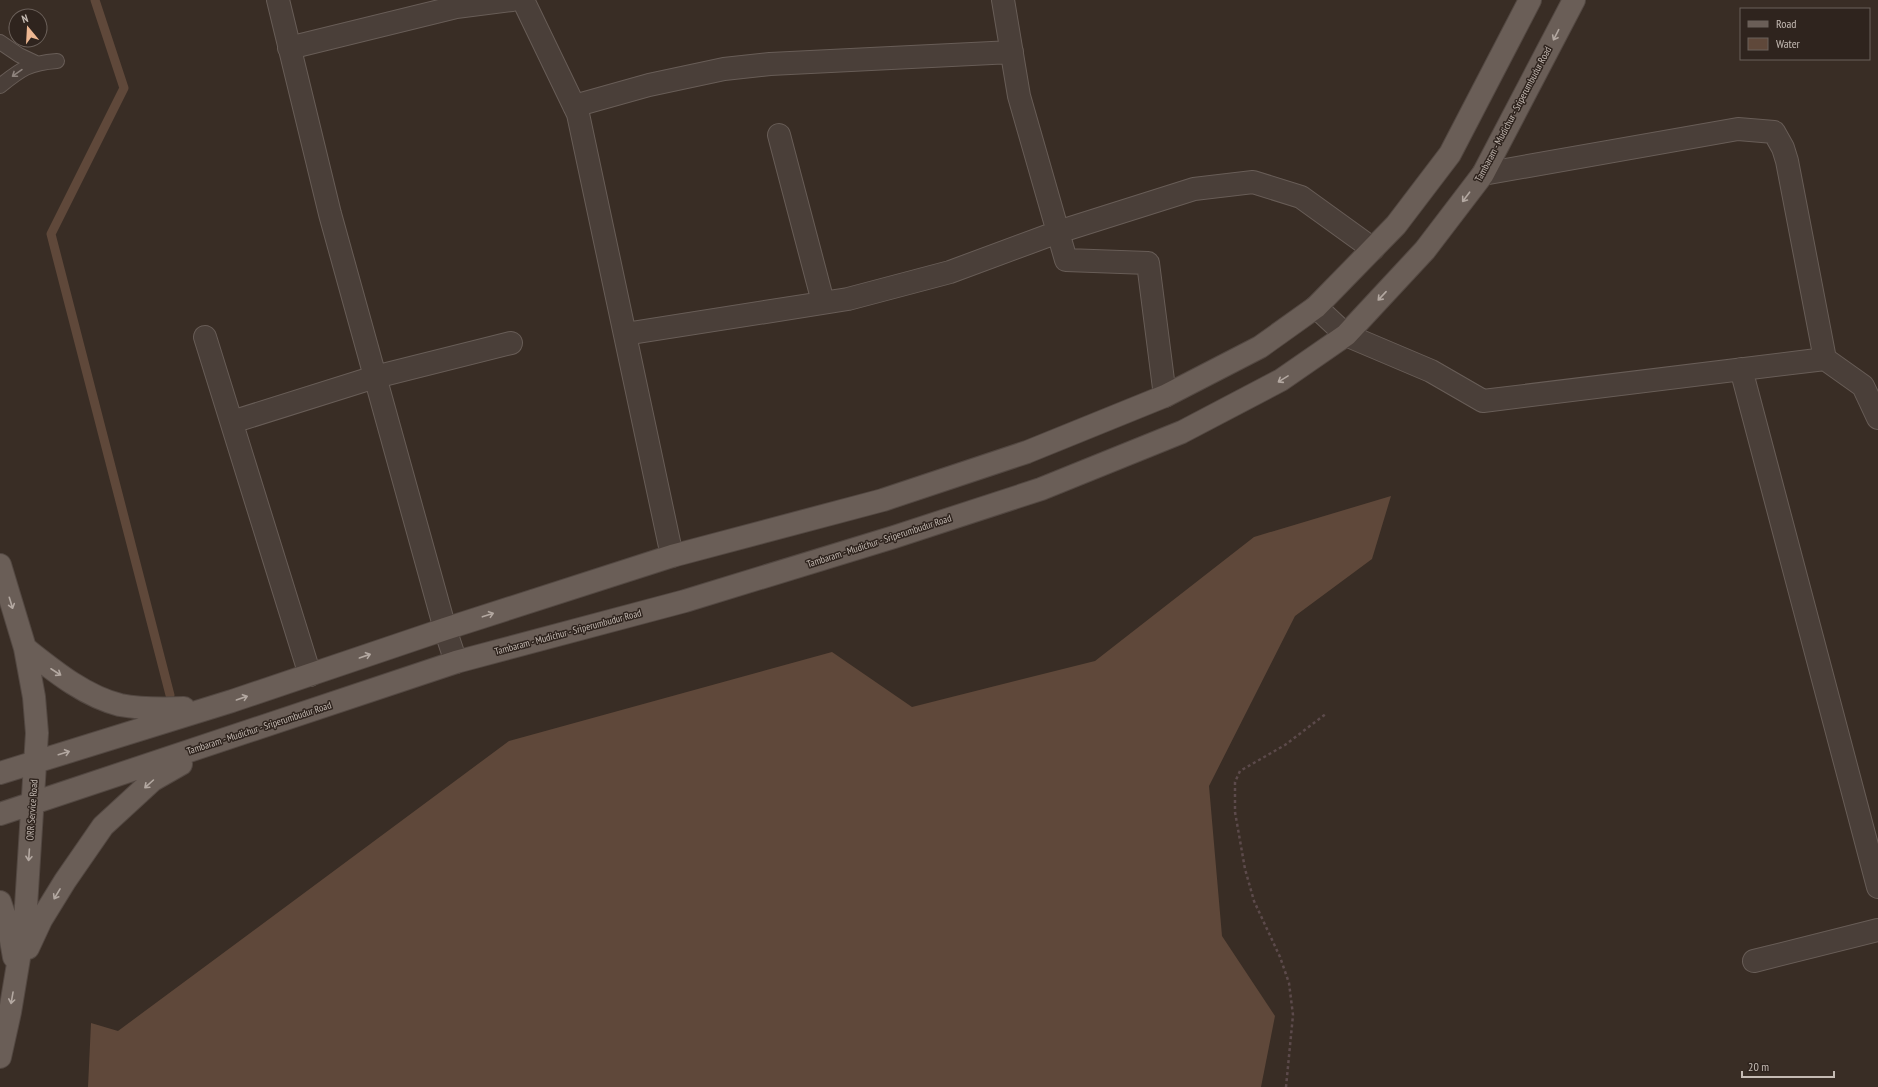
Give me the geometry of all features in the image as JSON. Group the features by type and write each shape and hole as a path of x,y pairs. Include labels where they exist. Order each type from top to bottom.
{"main road":[{"path":"0,773 211,707 445,629 672,556 883,500 1027,452 1165,396 1260,347 1316,308 1396,225 1450,154 1530,0"},
{"name":"Tambaram - Mudichur - Sriperumbudur Road","path":"0,814 456,662 693,599 894,537 1041,489 1182,432 1281,380 1346,335 1425,250 1483,174 1574,0"},
{"name":"ORR Service Road","path":"0,565 25,648 34,697 36,733 25,922 17,973 0,1057"},
{"path":"25,648 51,669 86,691 119,704 156,709 211,707"},
{"path":"17,973 41,920 103,826 153,780 218,742"},
{"path":"0,902 9,929 17,973"}],"street":[{"path":"278,0 330,214 445,629 456,662"},
{"path":"289,48 455,4 512,0"},
{"path":"523,0 578,114 672,556"},
{"path":"1003,0 1020,96 1066,260 1148,263 1165,396"},
{"path":"574,106 649,85 724,70 770,64 1012,52"},
{"path":"1483,174 1738,129 1774,132 1783,148 1787,161 1825,359"},
{"path":"779,135 823,302"},
{"path":"625,334 848,299 950,272 1058,232 1194,189 1253,182 1301,197 1373,249"},
{"path":"1316,308 1346,335 1431,371 1483,401 1825,359 1863,386 1878,418"},
{"path":"205,337 310,674"},
{"path":"232,422 375,377 511,343"},
{"path":"1741,369 1878,887"},
{"path":"1754,961 1878,930"}],"lane":[{"path":"0,42 19,55 36,63"},
{"path":"0,86 21,70 36,63 57,61"}],"path":[{"path":"1286,1087 1293,1015 1289,983 1280,957 1254,901 1245,869 1235,812 1235,782 1240,771 1285,745 1327,714"}],"water":[{"path":"1391,496 1372,559 1295,616 1209,786 1222,936 1275,1016 1261,1087 88,1087 91,1023 118,1031 509,741 832,652 912,707 1095,661 1254,537"}],"waterway":[{"path":"95,0 124,88 51,234 170,695"}]}
